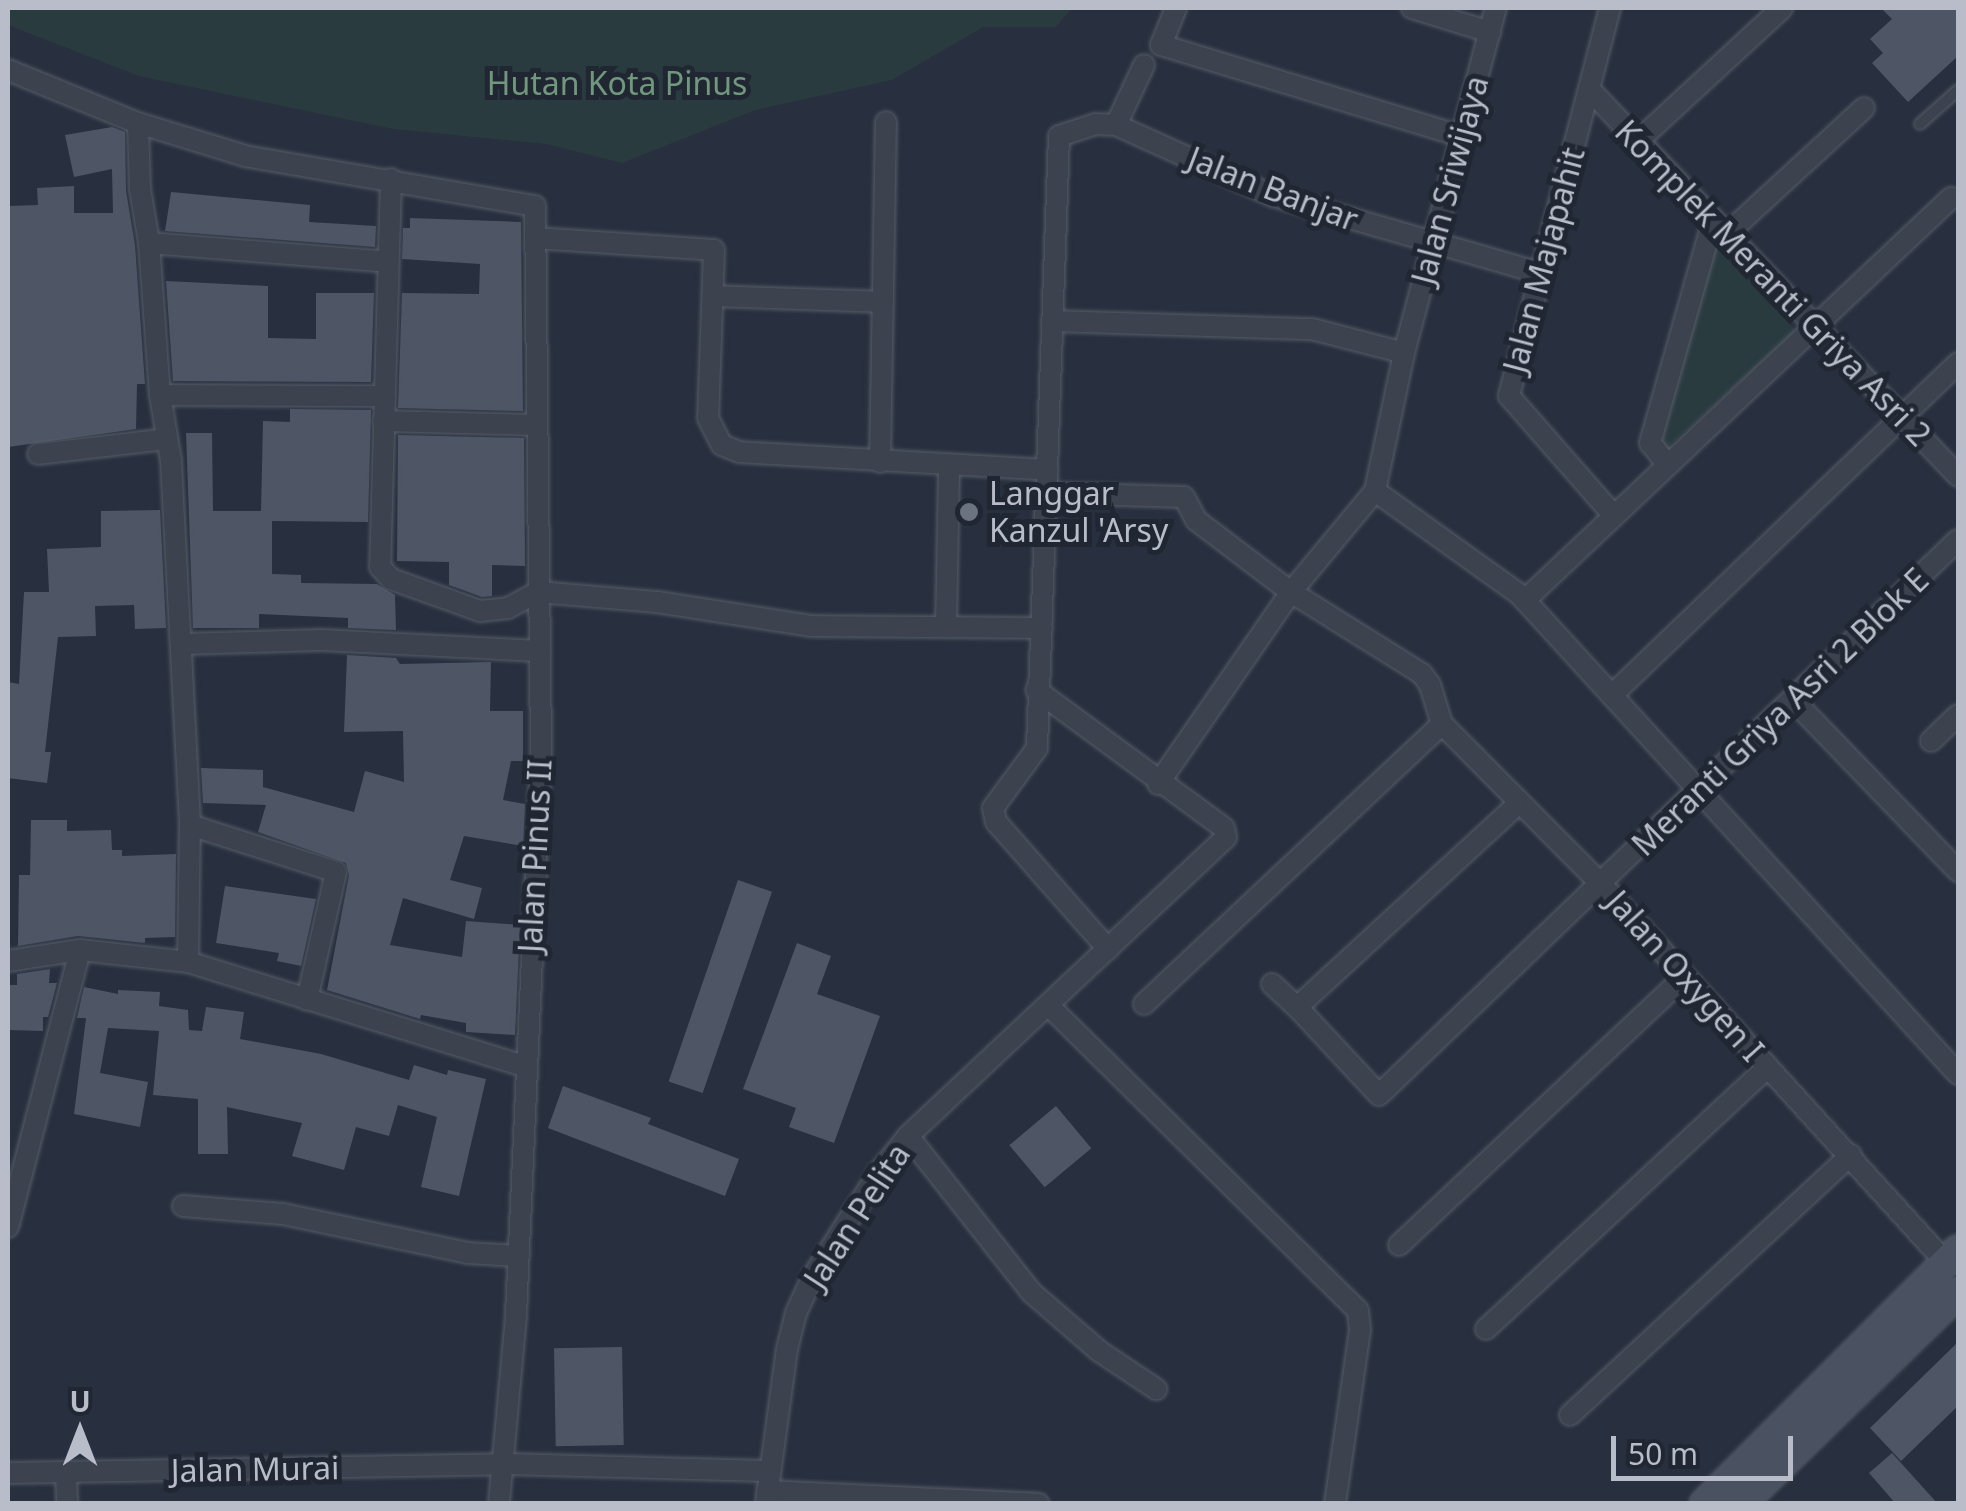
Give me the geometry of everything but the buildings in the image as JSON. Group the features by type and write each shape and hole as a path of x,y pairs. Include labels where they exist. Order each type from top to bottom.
{"main road":[{"path":"1705,1504 1954,1263"},
{"path":"1740,1504 1958,1292"}],"street":[{"path":"1176,8 1161,45 1462,136"},
{"path":"1412,8 1490,32"},
{"name":"Jalan Sriwijaya","path":"1404,352 1496,8"},
{"name":"Jalan Majapahit","path":"1610,8 1509,396 1614,516"},
{"path":"1638,141 1782,8"},
{"path":"1108,950 996,822 993,808 1037,748 1036,690 1048,493 1059,136 1095,124 1116,125 1144,66"},
{"path":"8,70 138,123 245,156 390,178 382,573 480,611 508,608 538,592 657,602 812,626 1042,628"},
{"name":"Komplek Meranti Griya Asri 2","path":"1588,90 1958,476"},
{"path":"1668,465 1651,441 1720,227 1864,108"},
{"path":"880,462 886,122"},
{"path":"138,123 140,189 149,243 182,644 190,824 188,962"},
{"name":"Jalan Banjar","path":"1116,125 1273,196 1540,273"},
{"name":"Jalan Pinus II","path":"390,178 535,207 540,756 517,1256 499,1504"},
{"path":"1524,600 1951,198"},
{"path":"535,238 714,250 708,418 722,446 738,452 1047,470"},
{"path":"149,243 388,262"},
{"path":"714,296 883,302"},
{"path":"1036,690 1158,784 1292,592 1374,491 1404,352 1312,330 1052,320"},
{"path":"1612,695 1958,362"},
{"path":"160,395 384,396"},
{"path":"383,421 537,425"},
{"path":"38,454 167,439"},
{"path":"946,627 949,465"},
{"path":"1374,491 1524,600 1958,1074"},
{"path":"1048,493 1184,497 1196,520 1292,592"},
{"name":"Meranti Griya Asri 2 Blok E","path":"1297,1007 1382,1094 1958,540"},
{"name":"Jalan Oxygen I","path":"1292,592 1422,674 1430,685 1442,724 1602,884 1683,978 1954,1263"},
{"path":"182,644 322,640 539,652"},
{"path":"1793,700 1958,870"},
{"path":"1931,740 1958,715"},
{"path":"1144,1004 1442,724"},
{"name":"Jalan Pelita","path":"767,1488 796,1313 813,1276 880,1171 908,1136 1226,837 1224,828 1158,784"},
{"path":"1272,984 1297,1007 1518,804"},
{"path":"190,824 336,872 307,1000"},
{"path":"8,961 80,950 188,962 524,1066"},
{"path":"8,1227 80,950"},
{"path":"1400,1245 1683,978"},
{"path":"1049,1006 1358,1311 1360,1330 1335,1504"},
{"path":"1486,1329 1768,1068"},
{"path":"908,1136 1031,1292 1099,1351 1156,1389"},
{"path":"1570,1415 1850,1154"},
{"path":"183,1206 283,1214 468,1253 517,1256"},
{"name":"Jalan Murai","path":"8,1473 502,1464 767,1488 1040,1504"},
{"path":"66,1472 67,1504"}],"lane":[{"path":"1920,124 1958,90"}],"green space":[{"name":"Hutan Kota Pinus","path":"8,8 1072,8 1056,27 983,27 892,80 755,110 622,163 546,144 393,129 139,76 8,25"},
{"path":"1716,244 1796,331 1659,455 1662,440"}],"place":[{"name":"Langgar Kanzul 'Arsy","path":"969,512"}]}
